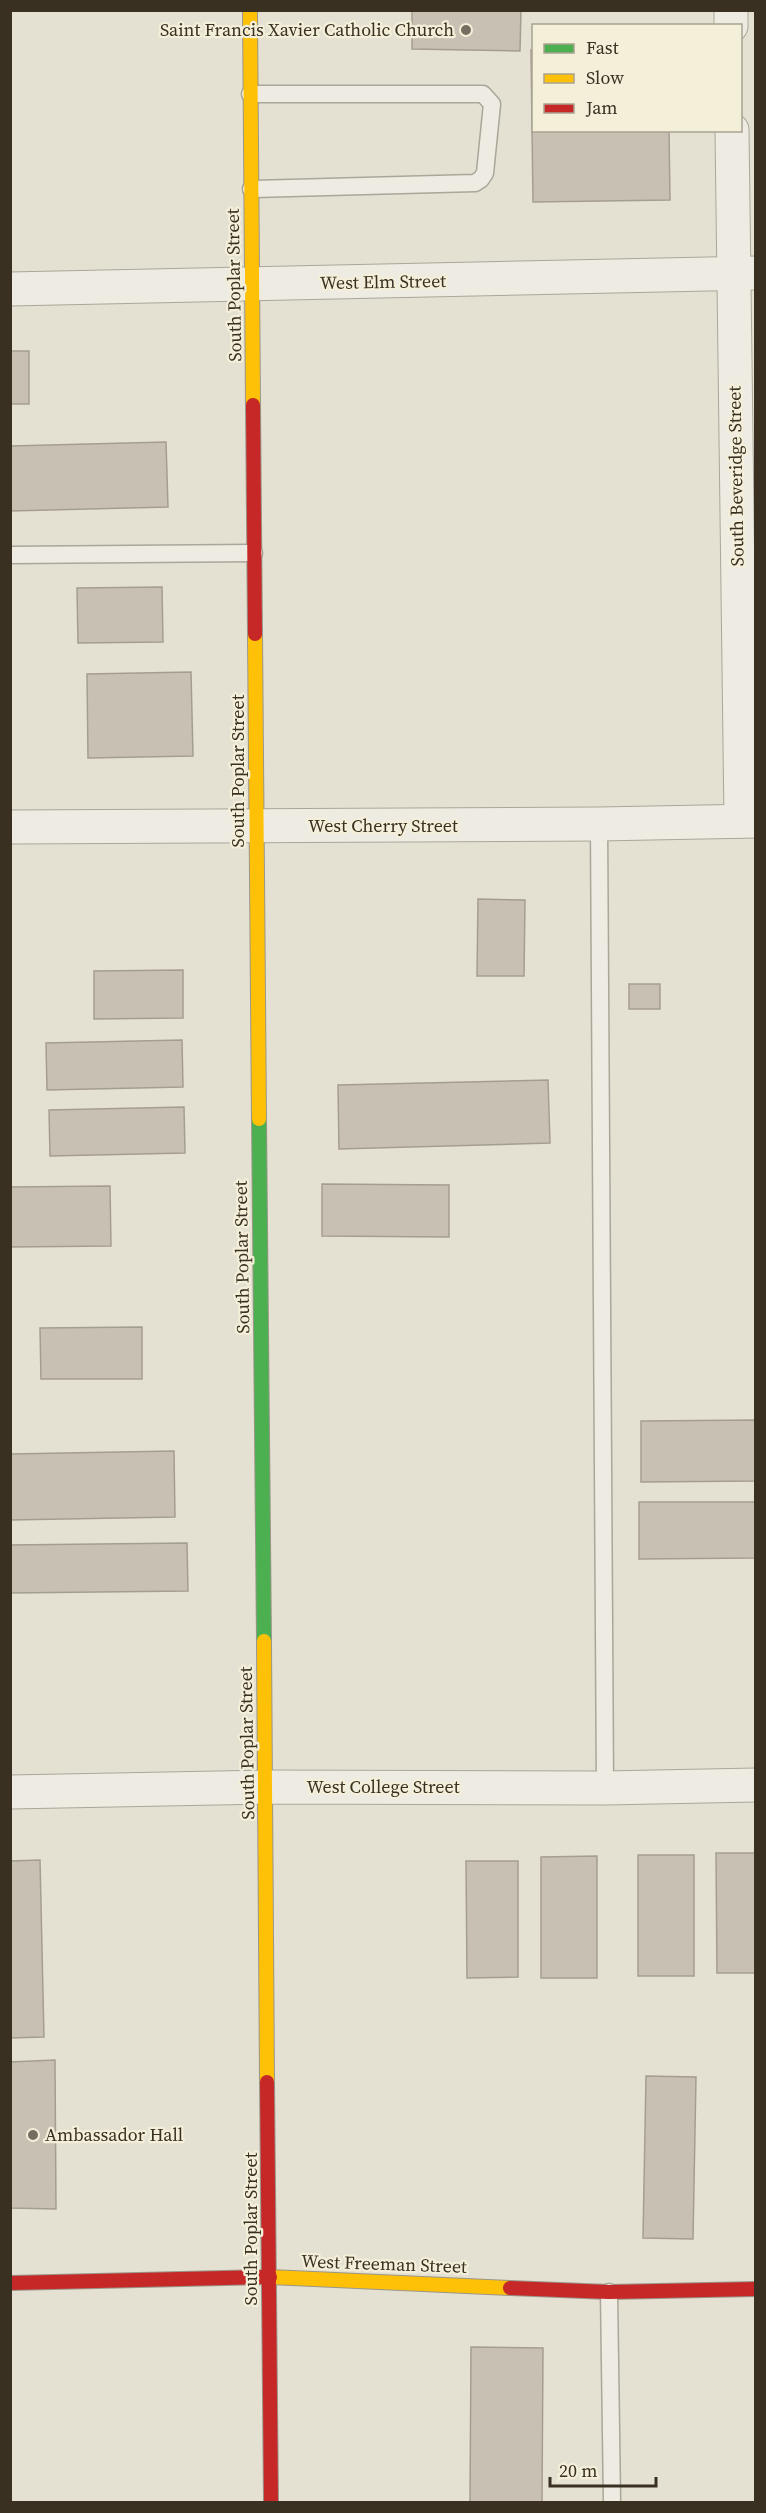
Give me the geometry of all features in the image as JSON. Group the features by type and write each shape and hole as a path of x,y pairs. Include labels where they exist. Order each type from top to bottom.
{"street":[{"name":"South Poplar Street","path":"250,10 271,2502"},
{"name":"South Beveridge Street","path":"732,132 744,273 748,821"},
{"name":"West Elm Street","path":"10,289 744,273"},
{"name":"West Cherry Street","path":"10,827 256,827 748,821"},
{"name":"West College Street","path":"10,1792 265,1787 605,1788 756,1785"},
{"name":"West Freeman Street","path":"10,2283 269,2277 609,2292 756,2289"}],"lane":[{"path":"250,94 483,94 492,104 484,173 475,183 251,189"},
{"path":"10,555 254,553"},
{"path":"599,824 605,1788"},
{"path":"609,2292 612,2502"}],"building":[{"name":"Saint Francis Xavier Catholic Church","path":"405,10 521,10 520,51 412,49 412,11"},
{"path":"531,50 532,50 532,126"},
{"path":"532,132 669,132 670,200 533,202"},
{"path":"10,351 29,351 29,404 10,404"},
{"path":"166,442 168,507 10,511 10,446"},
{"path":"162,587 163,642 78,643 77,588"},
{"path":"191,672 193,756 88,758 87,674"},
{"path":"478,899 525,900 524,976 477,976"},
{"path":"183,970 183,1018 94,1019 94,971"},
{"path":"629,984 660,984 660,1009 629,1009"},
{"path":"182,1040 183,1087 47,1090 46,1043"},
{"path":"548,1080 550,1143 339,1149 338,1085"},
{"path":"184,1107 185,1153 50,1156 49,1110"},
{"path":"322,1184 449,1185 449,1237 322,1236"},
{"path":"110,1186 111,1246 10,1247 10,1187"},
{"path":"142,1327 142,1379 41,1379 40,1328"},
{"path":"756,1420 756,1481 641,1482 641,1421"},
{"path":"174,1451 175,1517 10,1520 10,1454"},
{"path":"639,1502 756,1502 756,1558 639,1559"},
{"path":"187,1543 188,1591 10,1593 10,1545"},
{"path":"716,1853 756,1853 756,1973 717,1973"},
{"path":"638,1855 694,1855 694,1976 638,1976"},
{"path":"597,1856 597,1978 541,1978 541,1857"},
{"path":"40,1860 44,2037 10,2038 10,1861"},
{"path":"466,1861 518,1861 518,1977 467,1978"},
{"name":"Ambassador Hall","path":"55,2060 56,2209 10,2208 10,2062"},
{"path":"646,2076 696,2077 693,2239 643,2238"},
{"path":"471,2347 543,2348 542,2502 470,2502"}],"traffic: fast":[{"path":"259,1119 264,1641"}],"traffic: slow":[{"path":"250,10 253,405"},
{"path":"255,634 259,1119"},
{"path":"264,1641 267,2082"},
{"path":"270,2277 510,2288"}],"traffic: jam":[{"path":"253,405 255,634"},
{"path":"267,2082 271,2502"},
{"path":"10,2283 270,2277"},
{"path":"510,2288 609,2292 756,2289"}],"place":[{"name":"Saint Francis Xavier Catholic Church","path":"466,30"},
{"name":"Ambassador Hall","path":"33,2135"}]}
